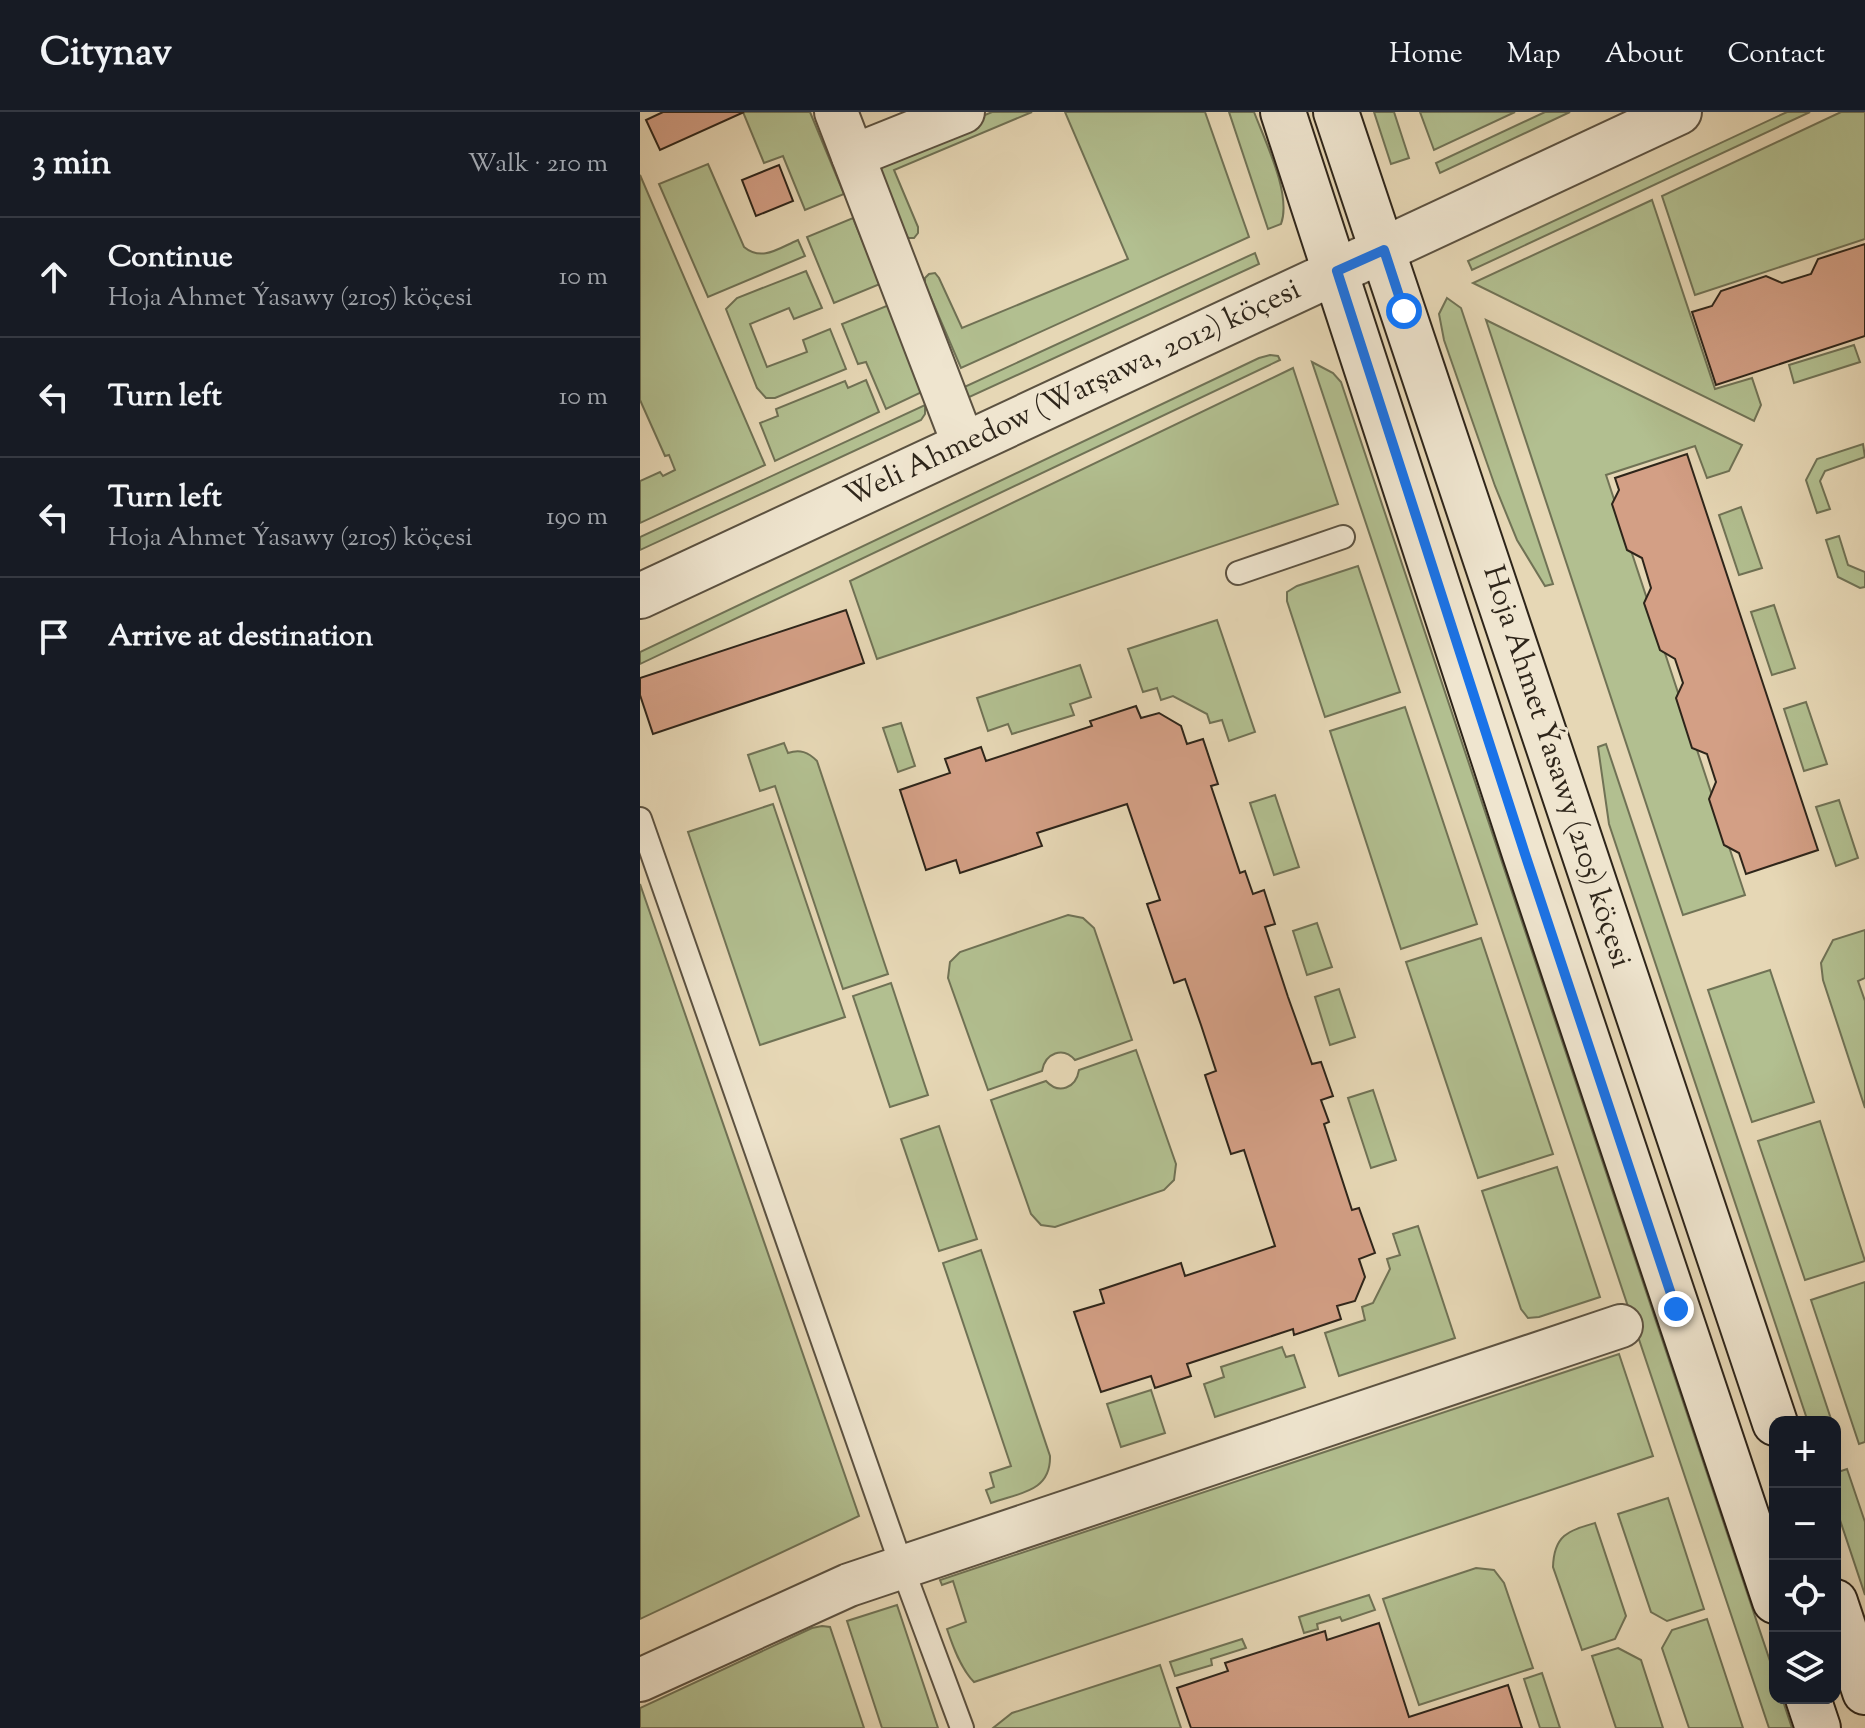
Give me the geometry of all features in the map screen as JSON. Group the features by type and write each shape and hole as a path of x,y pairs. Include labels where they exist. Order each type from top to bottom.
{"main road":[{"name":"Hoja Ahmet Ýasawy (2105) köçesi","path":"1283,112 1530,869 1769,1583"},
{"name":"Hoja Ahmet Ýasawy (2105) köçesi","path":"1336,112 1773,1416"},
{"name":"Weli Ahmedow (Warşawa, 2012) köçesi","path":"640,596 1679,112"},
{"path":"1841,1620 1865,1692"},
{"path":"1810,1704 1818,1728"}],"street":[{"path":"836,112 964,445"},
{"path":"853,156 963,112"},
{"path":"640,1680 849,1585 1621,1326"}],"lane":[{"path":"1238,573 1343,537"},
{"path":"640,819 902,1567 962,1728"}],"green space":[{"path":"743,112 810,112 844,194 805,210 783,156 764,163"},
{"path":"992,112 1032,112 894,170 918,227 914,238 908,238 873,162"},
{"path":"1065,112 1205,112 1249,237 961,368 925,284 929,274 935,273 939,278 962,328 1128,259"},
{"path":"1229,112 1254,112 1280,183 1283,198 1281,224 1268,229"},
{"path":"1374,112 1394,112 1409,158 1391,164"},
{"path":"1420,112 1515,112 1434,150"},
{"path":"1545,112 1570,112 1440,173 1436,163"},
{"path":"1787,112 1810,112 1472,270 1468,261"},
{"path":"1841,112 1865,112 1865,239 1695,295 1662,196"},
{"path":"708,164 744,247 764,253 798,240 805,256 708,297 659,184"},
{"path":"640,175 765,465 640,523 640,481 660,472 663,476 675,470 669,455 665,456 640,400"},
{"path":"1652,200 1715,389 1752,378 1761,405 1754,421 1473,283"},
{"path":"853,218 880,284 834,303 807,237"},
{"path":"1255,253 1259,264 965,399 960,389"},
{"path":"806,271 822,308 794,319 789,308 750,324 767,367 807,352 803,340 830,329 846,369 775,398 766,398 757,388 726,309 737,298"},
{"path":"1447,298 1461,308 1553,584 1545,586 1517,540 1495,486 1444,340 1439,314"},
{"path":"889,305 924,391 886,409 866,362 858,364 842,324"},
{"path":"1486,320 1742,445 1729,471 1707,478 1695,446 1606,475 1745,895 1683,915"},
{"path":"1854,345 1860,362 1794,383 1789,365"},
{"path":"1270,355 1278,356 1280,360 640,664 640,652"},
{"path":"1312,362 1333,373 1341,382 1769,1658 1769,1704 1784,1704 1792,1728 1769,1728"},
{"path":"1293,368 1338,504 877,659 850,581"},
{"path":"866,380 879,412 775,461 760,423 778,416 776,409 845,381 848,388"},
{"path":"925,405 921,420 640,550 640,537"},
{"path":"1863,444 1865,457 1825,471 1820,481 1830,509 1817,513 1806,480 1817,459"},
{"path":"1741,507 1762,568 1739,575 1719,515"},
{"path":"1839,536 1848,565 1865,572 1865,587 1860,588 1838,577 1826,540"},
{"path":"1358,566 1400,692 1325,717 1287,601 1287,592"},
{"path":"1774,605 1795,668 1772,675 1751,612"},
{"path":"1217,620 1255,732 1229,741 1222,720 1210,723 1207,714 1173,696 1161,700 1157,688 1143,692 1128,649"},
{"path":"1080,665 1091,697 1070,704 1074,715 1012,734 1008,724 988,731 977,698"},
{"path":"1806,702 1827,764 1804,771 1784,709"},
{"path":"1405,707 1477,924 1401,949 1330,731"},
{"path":"901,723 915,766 898,772 883,728"},
{"path":"784,743 788,753 804,752 817,761 888,974 843,989 775,786 760,791 748,755"},
{"path":"1606,744 1830,1416 1806,1416 1609,824 1598,747"},
{"path":"1275,795 1299,867 1274,875 1250,803"},
{"path":"1839,800 1858,858 1836,866 1816,807"},
{"path":"773,804 845,1017 760,1045 688,832"},
{"path":"640,884 859,1516 640,1619"},
{"path":"1068,915 1083,918 1094,928 1132,1040 1075,1060 1065,1053 1055,1054 1047,1060 1042,1071 988,1090 948,978 950,962 960,952"},
{"path":"1317,923 1332,967 1307,975 1293,931"},
{"path":"1865,930 1865,978 1858,981 1865,1001 1865,1108 1823,980 1821,963 1833,940"},
{"path":"1481,938 1553,1154 1478,1178 1406,962"},
{"path":"1770,970 1814,1102 1752,1122 1708,990"},
{"path":"891,983 928,1095 890,1107 853,996"},
{"path":"1339,989 1355,1037 1330,1045 1315,997"},
{"path":"1136,1050 1176,1164 1174,1180 1164,1190 1055,1227 1041,1225 1031,1214 991,1100 1046,1081 1056,1088 1066,1088 1079,1070"},
{"path":"1373,1090 1396,1160 1371,1168 1348,1098"},
{"path":"1820,1121 1865,1261 1805,1280 1758,1141"},
{"path":"939,1126 977,1239 939,1251 901,1139"},
{"path":"1557,1167 1600,1297 1528,1318 1521,1309 1482,1191"},
{"path":"1418,1226 1455,1338 1339,1376 1325,1333 1365,1320 1362,1307 1373,1303 1390,1269 1387,1259 1400,1255 1393,1234"},
{"path":"981,1250 1050,1456 1049,1468 1039,1484 991,1503 986,1490 994,1487 990,1473 1011,1466 943,1263"},
{"path":"1865,1282 1865,1442 1859,1444 1811,1300"},
{"path":"1282,1347 1286,1357 1294,1355 1305,1387 1215,1417 1204,1384 1224,1377 1221,1367"},
{"path":"1619,1354 1653,1456 974,1682 958,1657 947,1629 966,1622 953,1581 942,1585 940,1580"},
{"path":"1151,1390 1165,1433 1121,1447 1107,1404"},
{"path":"1847,1469 1865,1522 1865,1595 1841,1523 1841,1471"},
{"path":"1668,1498 1704,1609 1667,1621 1651,1612 1618,1514"},
{"path":"1595,1523 1626,1616 1615,1639 1582,1650 1553,1567 1554,1556 1564,1536"},
{"path":"1476,1568 1494,1570 1504,1583 1533,1668 1419,1705 1383,1599"},
{"path":"1369,1595 1375,1610 1342,1621 1340,1617 1317,1624 1318,1629 1304,1633 1299,1617"},
{"path":"897,1605 938,1728 882,1728 847,1621"},
{"path":"1707,1619 1743,1728 1689,1728 1662,1648 1672,1630"},
{"path":"822,1626 830,1627 864,1728 640,1728 640,1708"},
{"path":"1242,1639 1246,1648 1211,1659 1212,1665 1175,1676 1170,1662"},
{"path":"1618,1648 1641,1660 1663,1728 1616,1728 1592,1656"},
{"path":"1160,1665 1181,1728 993,1728 1012,1713"},
{"path":"1542,1673 1560,1728 1540,1728 1524,1679"}],"building":[{"path":"663,112 744,112 660,150 646,120"},
{"path":"779,165 793,201 756,216 742,180"},
{"path":"1865,244 1865,336 1716,385 1692,312 1712,306 1721,291 1766,276 1782,283 1811,274 1818,259"},
{"path":"1687,454 1818,850 1746,874 1739,853 1724,845 1709,799 1716,782 1707,754 1692,748 1676,698 1683,683 1675,659 1660,650 1644,603 1651,588 1642,558 1627,550 1612,504 1619,490 1615,478"},
{"path":"846,610 864,663 653,734 640,695 640,678"},
{"path":"1136,706 1141,718 1159,713 1181,726 1187,744 1203,739 1218,784 1211,786 1240,873 1245,871 1253,894 1264,890 1275,924 1265,927 1288,997 1312,1064 1321,1062 1333,1096 1321,1100 1329,1122 1324,1124 1352,1210 1359,1208 1375,1253 1359,1259 1365,1277 1355,1301 1337,1306 1341,1319 1294,1335 1293,1329 1187,1364 1191,1376 1155,1388 1151,1376 1101,1392 1074,1312 1104,1303 1100,1290 1181,1263 1185,1276 1275,1246 1244,1150 1231,1154 1205,1075 1216,1071 1201,1025 1185,979 1174,983 1147,904 1160,900 1127,804 1037,833 1042,846 960,873 956,860 926,870 900,790 950,773 945,759 981,747 986,761 1092,726 1090,721"},
{"path":"1379,1623 1409,1717 1508,1685 1522,1728 1191,1728 1177,1688 1228,1671 1225,1663 1325,1631 1327,1640"}],"route":[{"path":"1404,311 1384,250 1337,271 1676,1309"}]}
